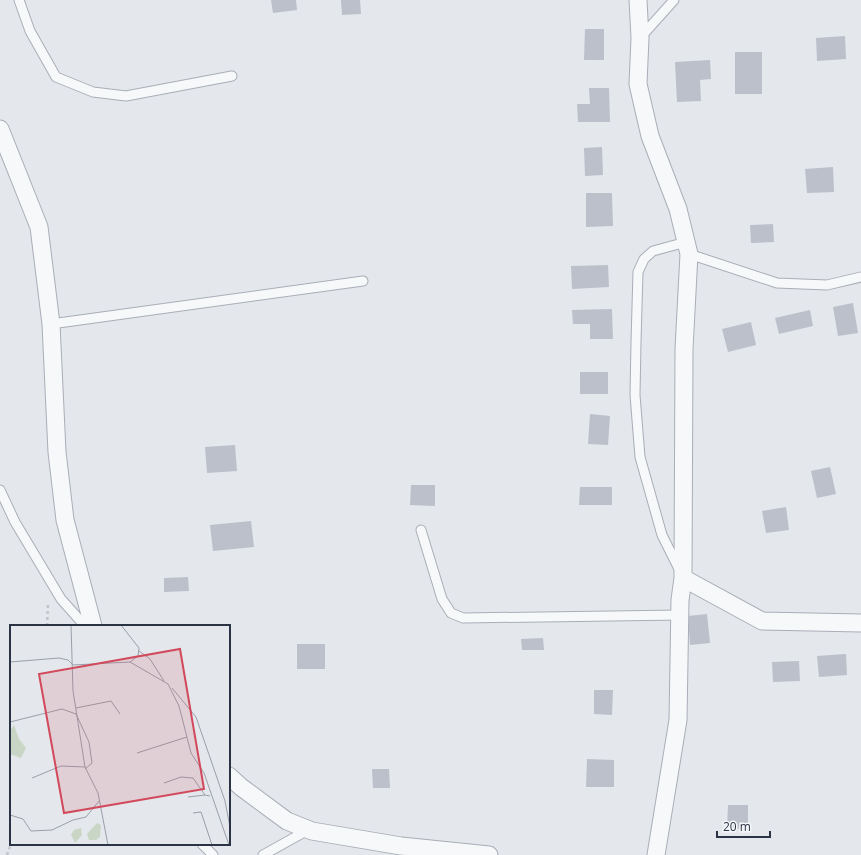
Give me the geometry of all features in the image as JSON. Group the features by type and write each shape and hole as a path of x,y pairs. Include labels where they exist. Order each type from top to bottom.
{"street":[{"path":"638,0 640,38 638,84 650,136 678,209 688,248 684,349 683,578 680,615 678,720 656,855"},
{"path":"0,129 39,227 51,324 57,452 65,520 93,625"},
{"path":"683,578 762,621 861,623"},
{"path":"230,777 241,787 287,821 308,830 401,846 489,855"}],"lane":[{"path":"19,0 30,31 56,77 93,92 126,96 232,76"},
{"path":"640,38 674,0"},
{"path":"683,578 662,535 640,458 635,395 638,272 644,259 653,251 688,248 777,283 827,285 861,277"},
{"path":"51,324 363,281"},
{"path":"0,490 14,522 61,599 84,625"},
{"path":"421,530 442,599 451,613 463,618 680,615"},
{"path":"263,855 308,830"},
{"path":"203,845 213,855"}],"path":[{"path":"7,855 11,845"}],"building":[{"path":"271,0 296,0 297,10 273,13"},
{"path":"341,0 360,0 361,14 342,15"},
{"path":"585,29 604,29 604,60 584,60"},
{"path":"845,36 846,59 817,61 816,38"},
{"path":"735,52 762,52 762,94 735,94"},
{"path":"710,60 711,79 700,80 701,101 677,102 675,62"},
{"path":"589,88 609,88 610,122 578,122 577,104 590,104"},
{"path":"602,147 603,175 585,176 584,148"},
{"path":"833,167 834,192 807,193 805,169"},
{"path":"586,193 612,193 613,226 586,227"},
{"path":"773,224 774,242 751,243 750,225"},
{"path":"608,265 609,287 572,289 571,266"},
{"path":"853,303 858,333 838,336 833,307"},
{"path":"612,309 613,339 590,339 590,324 573,324 572,310"},
{"path":"810,310 813,326 779,334 775,318"},
{"path":"751,322 756,345 728,352 722,329"},
{"path":"580,372 608,372 608,394 580,394"},
{"path":"590,414 610,416 608,445 588,444"},
{"path":"235,445 237,471 207,473 205,447"},
{"path":"830,467 836,494 817,498 811,471"},
{"path":"411,485 435,485 435,506 410,505"},
{"path":"580,487 612,487 612,505 579,505"},
{"path":"786,507 789,530 766,533 762,511"},
{"path":"251,521 254,547 213,551 210,525"},
{"path":"188,577 189,591 164,592 164,578"},
{"path":"707,614 710,643 690,645 688,616"},
{"path":"543,638 544,650 522,650 521,639"},
{"path":"297,644 325,644 325,669 297,669"},
{"path":"846,654 847,675 819,677 817,656"},
{"path":"799,661 800,681 773,682 772,662"},
{"path":"594,690 613,690 612,715 594,714"},
{"path":"587,759 614,760 614,787 586,787"},
{"path":"372,769 389,769 390,788 373,788"},
{"path":"728,805 748,805 748,829 727,828"}]}
